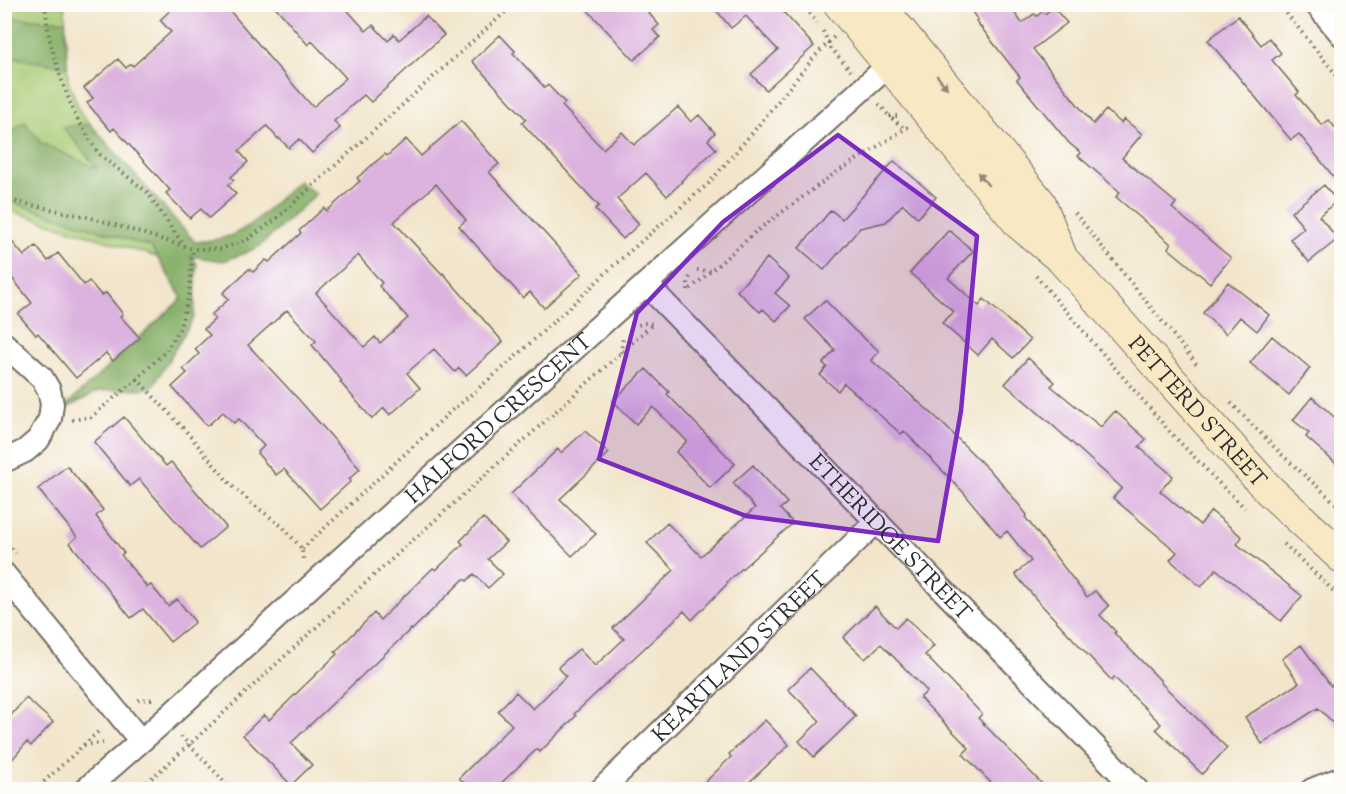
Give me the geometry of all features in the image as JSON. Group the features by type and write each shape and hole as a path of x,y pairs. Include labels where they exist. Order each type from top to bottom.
{"street":[{"name":"PETTERD STREET","path":"840,4 900,55"},
{"name":"PETTERD STREET","path":"878,4 900,55 1020,224 1062,259 1269,490 1341,557"},
{"path":"1316,4 1341,35"},
{"name":"HALFORD CRESCENT","path":"85,789 174,712 900,55"},
{"name":"ETHERIDGE STREET","path":"646,284 1137,789"},
{"path":"4,344 42,378 49,390 52,404 50,419 38,440 25,451 4,461"},
{"name":"KEARTLAND STREET","path":"601,789 877,521"},
{"path":"4,574 140,740"},
{"path":"1312,789 1341,778"}],"path":[{"path":"45,4 49,37 74,113 98,153 147,192 184,247"},
{"path":"4,199 96,219 193,249 221,249 248,239 275,220 514,4"},
{"path":"802,4 826,34"},
{"path":"1279,4 1341,82"},
{"path":"302,549 449,413 504,367 614,265 709,183 829,42"},
{"path":"904,117 889,116 905,130"},
{"path":"711,271 700,269 693,271 688,280 688,291 704,278 758,230 831,176 910,126"},
{"path":"50,419 70,420 91,417 137,379 166,351 180,328 189,294 193,249"},
{"path":"1032,272 1171,433 1221,485"},
{"path":"138,789 189,745 304,638 621,353 653,324 644,323 629,330 623,337 621,353"},
{"path":"137,379 185,430 231,485 283,527 302,549 303,559 321,577"},
{"path":"1230,401 1281,454 1341,509"},
{"path":"35,789 106,723"},
{"path":"84,745 104,744 108,735"},
{"path":"189,745 232,789"}],"highlighted area":[{"path":"838,135 977,236 961,411 938,541 746,516 599,459 637,313 723,222"}],"green space":[{"path":"4,5 65,5 68,80 80,112 192,242 169,261 5,209"},
{"path":"4,10 15,18 65,21 67,67 5,56"},
{"path":"25,122 41,143 98,169 63,127 90,124 195,242 223,238 241,231 298,181 316,194 260,246 223,261 191,256 197,264 194,317 152,388 99,391 59,412 182,298 151,247 5,200 5,136"}],"building":[{"path":"177,4 224,4 313,107 346,78 312,41 308,45 273,4 342,4 366,31 373,25 388,41 394,34 399,40 426,16 444,35 371,102 364,95 334,121 340,128 312,153 299,139 289,148 267,126 239,151 248,162 231,177 234,180 228,185 236,194 209,218 201,209 190,218 166,193 170,190 114,128 111,131 87,103 93,98 84,88 118,59 126,68 131,64 133,66 171,32 160,20"},
{"path":"582,4 641,4 659,25 653,30 660,37 634,60"},
{"path":"711,4 776,4 814,46 766,90 751,74 778,50 746,16 731,28"},
{"path":"966,4 1008,4 1022,23 1034,14 1037,16 1042,12 1045,14 1053,7 1067,23 1033,49 1093,124 1106,110 1121,123 1124,119 1142,134 1122,158 1176,203 1172,208 1231,258 1210,283 1168,248 1171,244 1116,197 1120,192 1078,156 1081,153 1069,143 1017,80 1020,77 976,21 978,20"},
{"path":"1238,16 1261,45 1269,38 1281,53 1272,60 1299,92 1296,95 1322,125 1329,120 1341,135 1341,186 1299,134 1291,140 1208,40"},
{"path":"500,35 545,88 548,85 565,103 562,106 603,149 622,132 634,145 678,107 691,122 699,115 715,133 708,140 716,149 667,196 646,173 617,199 639,224 623,239 595,209 599,206 522,123 526,119 472,61"},
{"path":"461,121 499,164 489,172 582,274 544,308 530,292 523,298 459,226 466,220 436,184 394,222 443,273 503,342 466,375 459,368 455,372 434,349 407,373 420,388 390,415 384,408 372,419 312,345 316,341 287,310 248,345 360,469 349,479 351,481 320,509 284,469 276,475 257,453 264,446 239,419 234,423 223,412 207,426 172,387 187,373 183,369 199,354 195,349 210,335 204,329 215,319 211,315 229,299 223,293 249,269 253,272 266,260 269,262 324,208 327,211 360,181 357,178 406,139 421,156","holes":["358,255 382,283 379,286 408,318 380,343 375,337 364,347 316,293"]},
{"path":"894,161 936,197 918,218 903,204 886,222 860,228 824,270 799,248 831,210 842,219"},
{"path":"1324,185 1337,201 1319,216 1338,239 1309,262 1290,239 1304,228 1291,212"},
{"path":"949,230 973,251 948,278 979,306 984,299 1030,340 1013,358 992,339 978,355 942,323 954,312 910,273"},
{"path":"4,232 24,256 36,246 48,261 58,253 84,285 89,281 101,295 106,293 123,314 120,316 140,338 113,361 106,353 76,378 38,333 36,335 18,314 32,303 4,268"},
{"path":"767,258 789,278 775,293 790,306 776,321 763,309 760,312 737,291"},
{"path":"1228,282 1269,315 1257,331 1240,317 1226,334 1203,313"},
{"path":"825,300 853,329 879,351 871,360 938,419 1000,481 1087,597 1095,591 1109,606 1100,615 1116,632 1114,633 1227,748 1202,774 1156,729 1161,724 1114,677 1112,681 1015,574 1031,561 1007,531 1000,537 964,493 904,431 901,434 844,383 838,391 820,375 827,367 823,363 835,350 805,319"},
{"path":"1272,336 1310,368 1289,395 1250,363"},
{"path":"1028,358 1055,382 1051,386 1101,427 1115,411 1146,439 1139,447 1173,476 1160,491 1200,525 1211,511 1242,537 1237,544 1302,596 1281,621 1216,569 1201,587 1170,560 1177,552 1113,498 1122,488 1005,384"},
{"path":"646,369 735,464 710,488 676,452 687,441 653,407 636,424 613,401"},
{"path":"1312,397 1341,423 1341,468 1306,437 1309,433 1293,420"},
{"path":"124,417 166,466 171,462 226,527 200,549 139,479 130,486 94,442"},
{"path":"585,431 609,453 560,499 596,534 572,556 511,494 558,449 561,453"},
{"path":"753,465 787,503 780,509 793,523 727,582 692,620 684,611 574,714 576,716 540,752 537,749 495,789 471,789 459,778 512,725 498,711 516,692 533,709 566,676 558,667 579,649 595,666 624,639 613,628 674,570 647,543 667,523 701,556 755,508 733,483"},
{"path":"67,466 103,510 96,516 124,553 121,555 147,587 151,585 168,606 177,599 195,622 170,642 143,609 131,618 70,543 77,537 38,489"},
{"path":"483,518 506,542 488,559 503,574 488,588 474,574 467,581 464,579 291,743 312,765 291,785 243,735 264,715 269,720 337,654 335,652 374,613 380,620 433,568 436,570 463,544 460,541"},
{"path":"875,606 896,628 906,618 934,646 925,655 982,714 978,718 1047,789 997,789 963,754 969,748 920,698 927,691 881,644 865,659 843,638"},
{"path":"1301,645 1331,686 1341,674 1341,730 1318,708 1262,744 1245,717 1299,683 1282,659"},
{"path":"810,668 856,716 814,757 799,741 820,721 788,689"},
{"path":"26,698 53,722 31,746 27,742 4,769 4,723"},
{"path":"765,720 789,745 742,789 698,789 731,757 729,754"}]}
